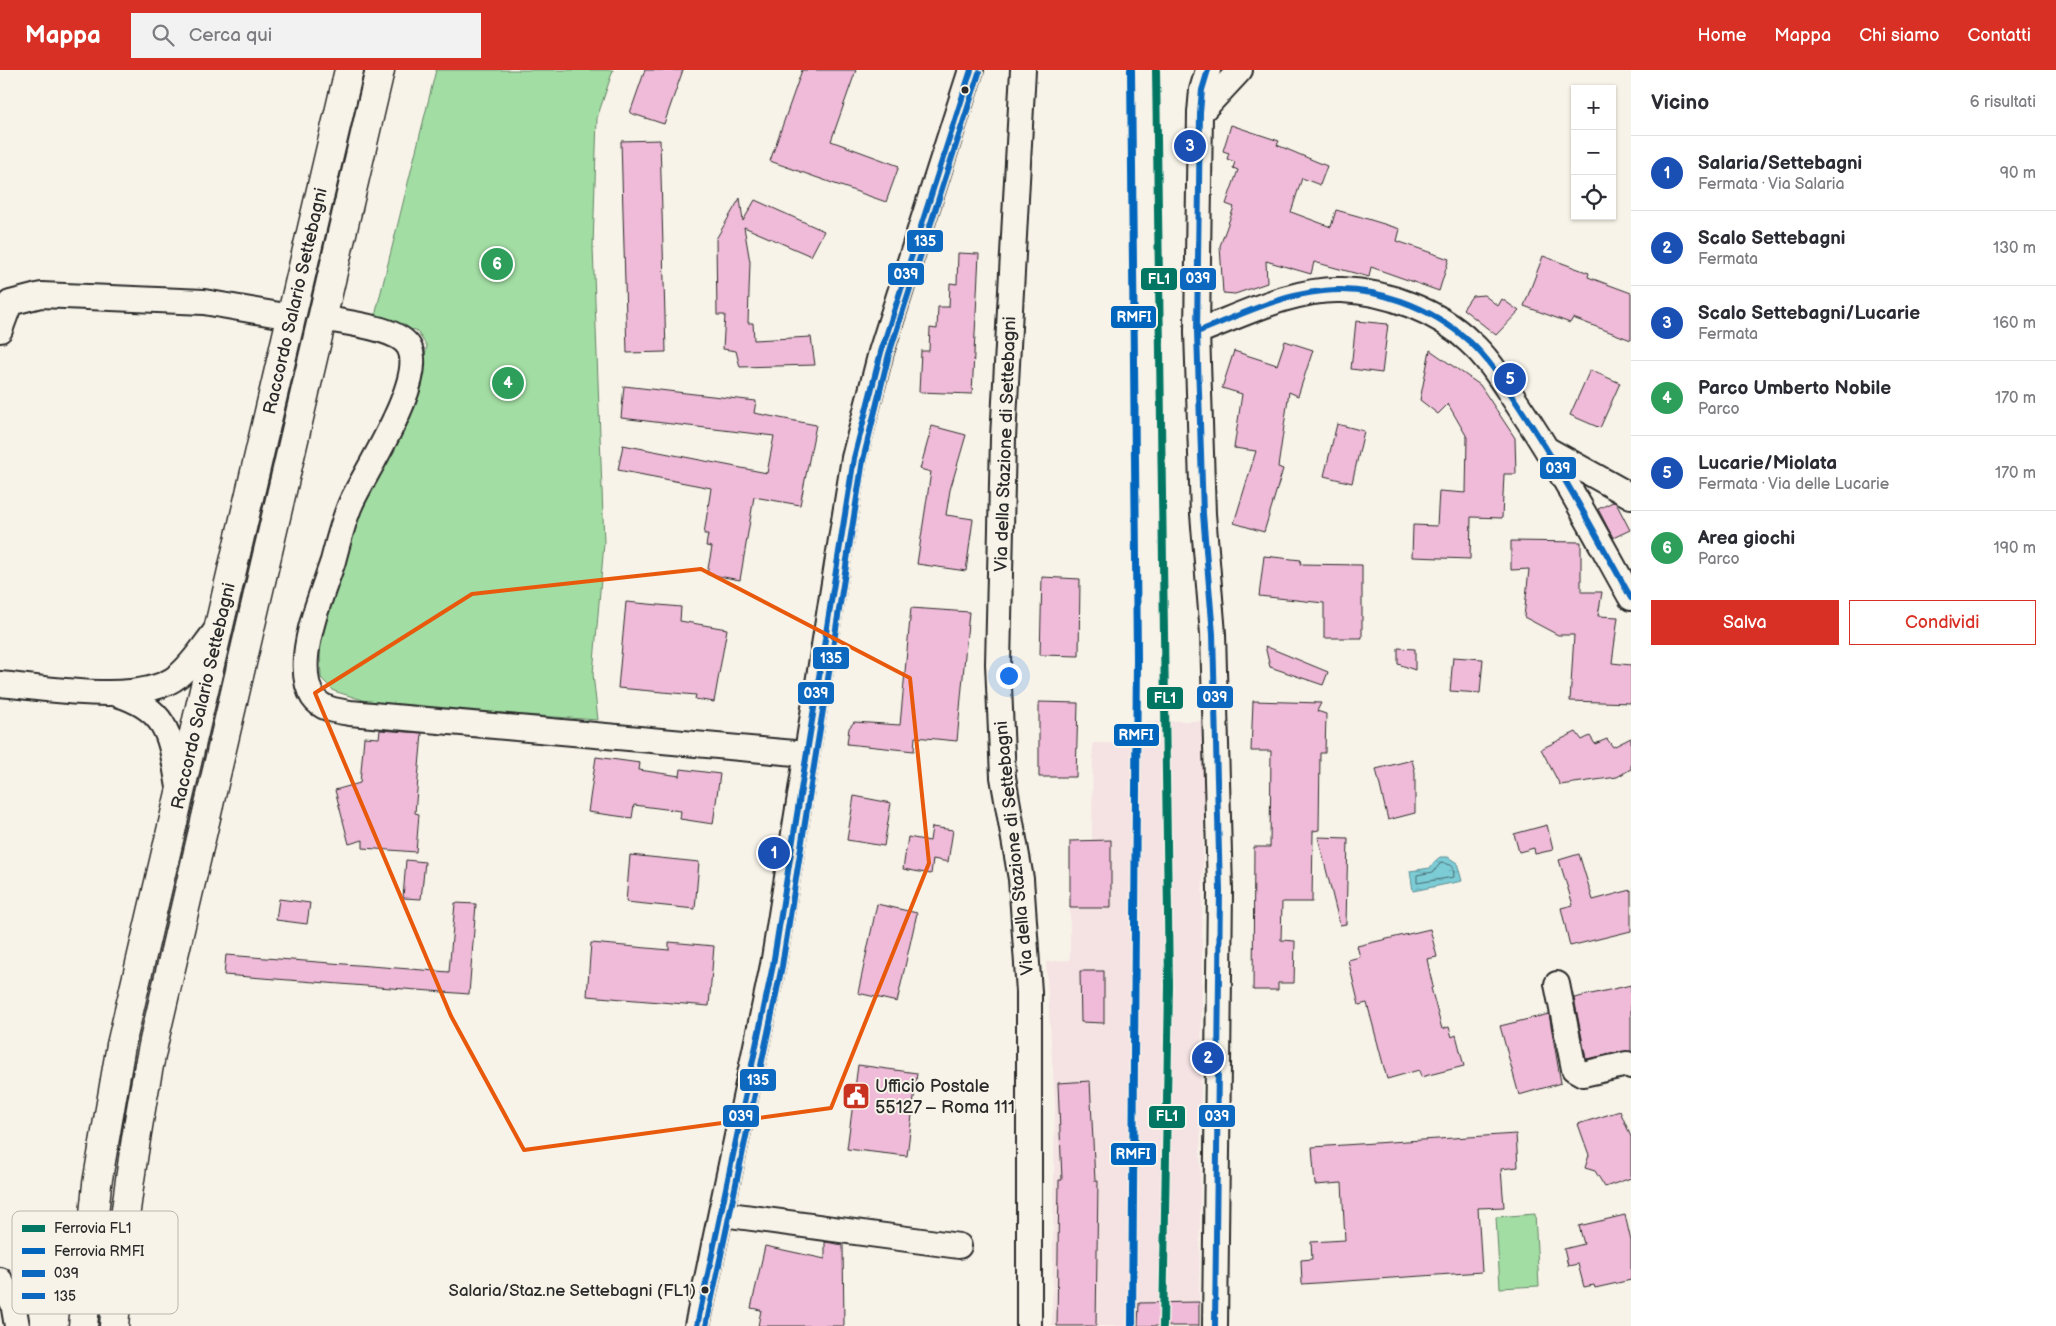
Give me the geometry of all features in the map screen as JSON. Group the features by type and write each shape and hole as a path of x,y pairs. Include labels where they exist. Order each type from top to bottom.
{"main road":[{"name":"Raccordo Salario Settebagni","path":"93,1211 106,1124 121,1045 349,70"},
{"name":"Raccordo Salario Settebagni","path":"125,1211 130,1170 152,1049 380,70"}],"street":[{"path":"697,1326 774,965 854,458 867,404 971,70"},
{"name":"Via della Stazione di Settebagni","path":"1023,70 1003,438 998,664 1002,770 1021,879 1029,992 1029,1326"},
{"path":"1208,70 1202,90 1200,113 1197,332 1203,514 1213,634 1220,890 1215,1326"},
{"path":"1200,113 1240,70"},
{"path":"1197,332 1268,305 1310,294 1342,290 1372,294 1398,301 1425,312 1454,329 1483,354 1549,450 1631,598"},
{"path":"0,330 10,303 41,295 204,302 291,317"},
{"path":"322,318 397,334 409,347 413,362 412,378 400,409 350,505 314,620 306,667 310,691 318,702 330,710 350,713 806,754"},
{"path":"1549,450 1631,496"},
{"path":"0,684 113,693 144,690 170,681 188,666 218,628"},
{"path":"113,693 143,703 159,718 169,737 180,794"},
{"path":"1557,984 1574,1069 1583,1074 1627,1064 1631,1066"},
{"path":"722,1214 959,1246"},
{"path":"0,1280 12,1300"}],"highlighted area":[{"path":"701,569 910,678 929,863 831,1108 524,1150 451,1016 315,693 472,594"}],"shaded area":[{"path":"1145,721 1204,721 1199,1326 1052,1326 1055,1104 1046,962 1070,960 1070,841 1092,840 1093,743 1144,744"}],"green space":[{"path":"436,70 613,70 597,118 593,247 604,543 593,674 598,720 379,705 334,691 321,678 319,628 360,509 410,420 427,346 416,330 373,324"},
{"path":"1535,1214 1539,1286 1500,1288 1496,1217"}],"water":[{"path":"1440,857 1448,857 1457,863 1462,881 1413,891 1410,871 1430,868"}],"building":[{"path":"645,70 683,70 664,124 630,113"},
{"path":"802,70 856,70 831,141 899,166 886,202 770,161"},
{"path":"1231,125 1279,141 1277,145 1327,166 1320,185 1302,178 1291,212 1331,227 1336,210 1358,216 1400,229 1397,241 1449,259 1439,291 1371,267 1369,277 1314,262 1311,274 1266,261 1267,283 1235,294 1223,293 1220,246 1234,207 1226,204 1238,170 1233,168 1235,162 1227,159 1229,153 1223,151"},
{"path":"660,140 666,352 627,353 621,141"},
{"path":"740,198 743,221 755,200 824,231 811,256 744,227 750,262 748,323 753,323 754,340 811,337 815,365 740,367 736,351 723,349 725,315 717,315 716,239"},
{"path":"958,253 979,254 972,394 919,392 921,351 929,351 930,328 937,329 938,307 949,307 950,283 957,284"},
{"path":"1543,256 1589,273 1588,277 1631,293 1631,340 1573,318 1570,323 1524,306"},
{"path":"1484,295 1498,306 1502,299 1519,311 1496,335 1463,309 1472,296"},
{"path":"1356,321 1388,324 1382,373 1351,369"},
{"path":"1285,341 1313,350 1298,396 1289,392 1278,467 1283,469 1264,532 1234,523 1256,451 1234,448 1242,394 1222,388 1234,351 1277,365"},
{"path":"1430,350 1480,385 1515,438 1516,474 1504,474 1502,518 1471,517 1470,559 1412,557 1413,525 1437,526 1439,491 1466,493 1467,437 1448,404 1438,414 1420,400"},
{"path":"1590,370 1620,383 1600,428 1570,415"},
{"path":"624,386 756,401 754,413 816,425 800,505 754,497 740,580 707,574 712,547 706,546 708,534 704,534 711,488 618,470 623,445 767,473 774,436 621,418"},
{"path":"1337,424 1364,431 1352,483 1324,476"},
{"path":"932,426 966,435 950,490 946,515 973,519 966,571 917,564 931,472 920,469"},
{"path":"1613,502 1616,503 1630,530 1613,538 1598,509"},
{"path":"1511,541 1581,542 1581,592 1602,592 1598,616 1618,617 1612,663 1631,665 1631,703 1570,701 1574,635 1558,635 1524,617 1529,569 1511,570"},
{"path":"1264,556 1301,560 1300,564 1362,565 1362,638 1324,638 1324,603 1259,596"},
{"path":"1042,577 1080,579 1079,656 1040,655"},
{"path":"626,602 681,607 680,621 727,629 714,702 695,699 696,695 618,688"},
{"path":"911,608 969,612 957,741 915,737 914,751 847,744 849,728 854,722 900,725"},
{"path":"1265,646 1328,672 1323,685 1270,667"},
{"path":"1398,648 1415,649 1415,670 1398,664"},
{"path":"1453,657 1483,659 1480,693 1450,691"},
{"path":"1253,701 1321,703 1317,711 1326,714 1325,753 1320,753 1319,830 1313,831 1312,902 1282,902 1281,940 1295,941 1294,983 1278,983 1278,990 1253,990 1254,847 1270,847 1271,751 1251,751"},
{"path":"1039,702 1078,703 1076,777 1039,777"},
{"path":"380,730 422,733 415,813 419,814 416,852 363,848 363,840 349,844 335,790 360,783 364,737 379,738"},
{"path":"1576,732 1582,740 1590,736 1595,744 1607,739 1613,747 1631,738 1631,769 1617,777 1560,785 1541,749"},
{"path":"596,757 640,763 639,770 680,776 681,769 720,774 713,824 680,819 681,811 634,805 632,818 588,812"},
{"path":"1412,760 1415,772 1415,813 1388,820 1376,769"},
{"path":"854,796 891,803 884,846 847,840"},
{"path":"1547,825 1553,850 1535,854 1534,848 1519,852 1514,834"},
{"path":"932,827 953,830 948,862 933,859 931,874 903,869 908,837 930,841"},
{"path":"1318,837 1348,838 1346,924 1340,925"},
{"path":"1111,840 1111,908 1070,908 1070,841"},
{"path":"1579,854 1593,900 1631,890 1631,931 1570,946 1561,908 1573,905 1559,860"},
{"path":"630,855 699,862 695,909 626,902"},
{"path":"406,860 425,862 421,899 403,898"},
{"path":"279,899 310,903 307,924 276,920"},
{"path":"455,903 476,904 469,994 224,975 226,955 449,972"},
{"path":"877,904 917,913 897,1002 858,993"},
{"path":"1430,929 1437,957 1427,959 1433,987 1431,988 1442,1029 1449,1027 1452,1037 1456,1035 1464,1066 1421,1077 1419,1070 1387,1079 1367,1003 1359,1005 1348,960 1360,957 1357,946"},
{"path":"669,942 714,946 709,1006 587,996 591,943 669,950"},
{"path":"1080,971 1104,971 1104,1023 1081,1022"},
{"path":"1631,985 1631,1051 1586,1059 1574,998"},
{"path":"1549,1014 1561,1083 1519,1095 1500,1026"},
{"path":"858,1065 917,1073 907,1156 847,1149"},
{"path":"1090,1081 1095,1181 1098,1181 1096,1326 1057,1326 1059,1180 1062,1180 1058,1083"},
{"path":"1620,1111 1631,1137 1631,1178 1605,1187 1595,1171 1585,1168 1589,1155 1578,1124"},
{"path":"1516,1134 1518,1167 1501,1169 1504,1207 1478,1208 1482,1272 1302,1284 1301,1260 1312,1259 1311,1242 1345,1240 1342,1183 1315,1185 1312,1147"},
{"path":"1625,1215 1631,1241 1631,1280 1595,1288 1594,1285 1584,1287 1578,1264 1568,1266 1564,1249 1584,1244 1579,1226"},
{"path":"825,1242 843,1245 844,1326 758,1326 761,1310 751,1308 765,1246 825,1259"},
{"path":"1199,1302 1199,1326 1138,1326 1139,1303"}],"rail line":[{"name":"RMFI","path":"1131,70 1137,656 1132,1326"},
{"name":"FL1","path":"1156,70 1169,985 1163,1326"}],"transit line":[{"name":"039","path":"697,1326 773,965 854,458 881,352 971,70"},
{"name":"039","path":"1208,70 1202,90 1200,113 1197,332 1203,514 1213,634 1220,890 1215,1326"},
{"name":"135","path":"706,1326 782,966 863,460 889,354 979,73"},
{"name":"039","path":"1197,332 1275,302 1307,293 1323,291 1343,290 1382,295 1401,301 1438,318 1470,342 1485,357 1498,375 1551,457 1631,598"}],"place":[{"name":"Scalo Settebagni/Lucarie","path":"1190,146"},
{"name":"Area giochi","path":"497,264"},
{"name":"Lucarie/Miolata","path":"1510,379"},
{"name":"Parco Umberto Nobile","path":"508,383"},
{"name":"Salaria/Settebagni","path":"774,853"},
{"name":"Scalo Settebagni","path":"1208,1058"},
{"name":"Ufficio Postale 55127 – Roma 111","path":"856,1096"},
{"name":"Salaria/Staz.ne Settebagni (FL1)","path":"705,1290"}]}
